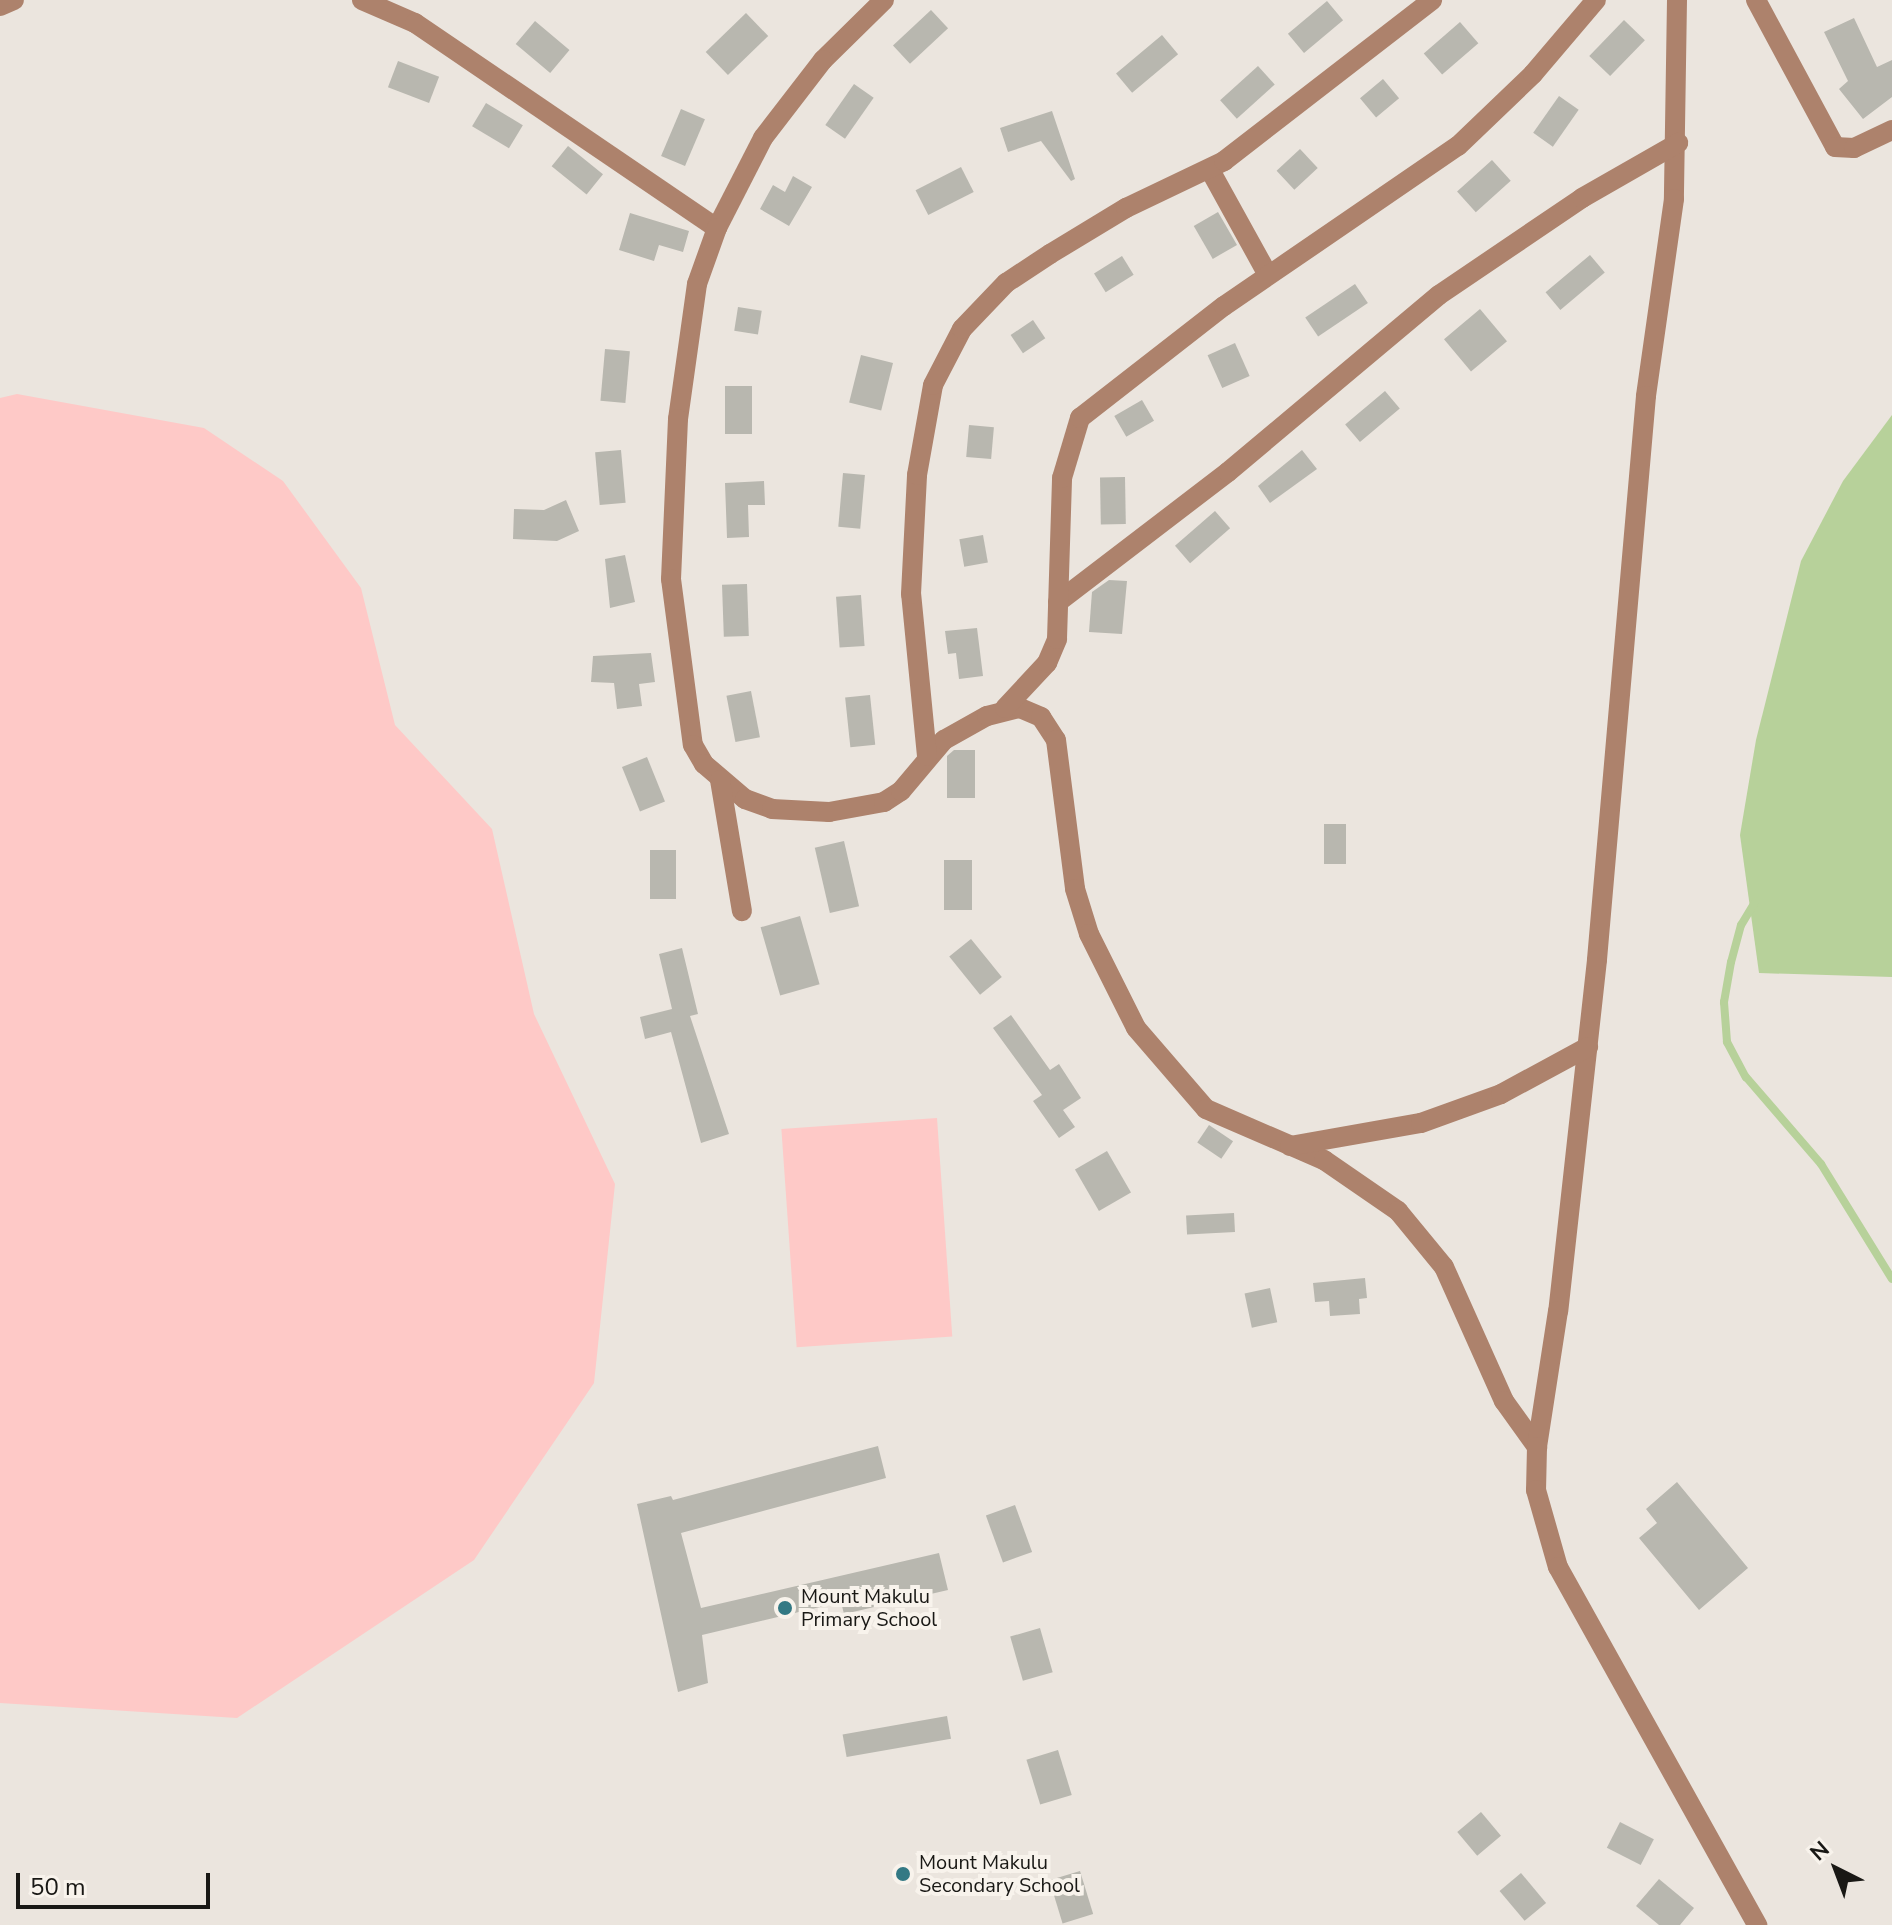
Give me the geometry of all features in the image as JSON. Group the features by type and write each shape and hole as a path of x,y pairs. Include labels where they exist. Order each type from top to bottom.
{"street":[{"path":"0,6 14,0"},
{"path":"362,0 415,23 717,228"},
{"path":"884,0 789,100 717,228 697,284 684,350 671,579 693,745 720,780 745,799 772,809 829,812 884,802 901,791 927,756 934,736 911,561 923,416 946,356 980,306 1006,283 1126,208 1210,170 1432,0"},
{"path":"934,736 1005,708 1035,678 1054,651 1062,478 1080,418 1268,275 1475,131 1533,74 1596,0"},
{"path":"1677,0 1678,143 1624,606 1588,1047 1537,1447 1536,1490 1558,1567 1757,1925"},
{"path":"1756,0 1835,147 1854,148 1892,130"},
{"path":"1058,602 1228,472 1439,295 1582,198 1678,143"},
{"path":"1210,170 1268,275"},
{"path":"1035,678 1041,717 1056,740 1075,889 1113,990 1136,1028 1206,1109 1363,1183 1429,1244 1504,1401 1537,1447"},
{"path":"1005,708 1041,717"},
{"path":"720,780 742,911"},
{"path":"1290,1146 1421,1123 1501,1094 1588,1047"}],"shaded area":[{"path":"17,394 204,428 283,481 361,588 395,725 492,829 534,1014 615,1184 594,1383 474,1560 237,1718 0,1703 0,398"},
{"path":"1892,415 1892,977 1759,973 1740,835 1756,740 1801,561 1843,481"},
{"path":"937,1118 952,1336 797,1347 781,1129"}],"building":[{"path":"1327,1 1343,20 1304,53 1288,34"},
{"path":"931,10 948,28 910,64 893,45"},
{"path":"746,13 768,36 728,75 706,52"},
{"path":"1854,18 1877,67 1892,60 1892,97 1863,119 1839,89 1848,81 1824,32"},
{"path":"1624,20 1645,40 1610,76 1589,56"},
{"path":"535,21 569,50 550,73 516,44"},
{"path":"1460,22 1478,43 1442,75 1424,53"},
{"path":"1162,35 1178,54 1132,93 1116,74"},
{"path":"398,61 439,77 429,103 388,87"},
{"path":"1258,66 1275,85 1237,119 1220,100"},
{"path":"1383,79 1399,98 1376,117 1360,98"},
{"path":"854,84 874,98 845,139 825,125"},
{"path":"1559,96 1579,110 1553,147 1533,133"},
{"path":"486,103 523,125 509,148 472,126"},
{"path":"681,109 705,119 685,166 661,156"},
{"path":"1052,111 1075,179 1071,181 1041,141 1008,152 1000,128"},
{"path":"568,146 603,174 587,195 552,166"},
{"path":"1300,149 1318,168 1294,190 1277,171"},
{"path":"1492,160 1511,181 1476,212 1457,191"},
{"path":"961,167 974,192 928,215 916,190"},
{"path":"793,176 812,187 789,226 760,209 773,185 785,192"},
{"path":"1218,212 1237,245 1213,259 1194,226"},
{"path":"630,213 689,231 683,252 659,245 654,261 619,250"},
{"path":"1590,255 1605,273 1560,310 1546,292"},
{"path":"1122,256 1134,275 1106,292 1094,273"},
{"path":"1355,284 1368,303 1318,337 1305,318"},
{"path":"738,307 762,311 758,334 734,331"},
{"path":"1480,309 1507,341 1471,371 1444,339"},
{"path":"1033,320 1045,338 1023,353 1011,335"},
{"path":"1235,343 1250,376 1222,388 1208,355"},
{"path":"605,349 630,351 625,403 600,401"},
{"path":"861,355 893,363 881,411 849,403"},
{"path":"725,386 752,386 752,434 725,434"},
{"path":"1385,391 1400,409 1360,442 1345,424"},
{"path":"1142,400 1154,421 1126,437 1114,416"},
{"path":"969,425 994,427 991,459 966,457"},
{"path":"621,450 626,503 600,505 595,452"},
{"path":"1302,450 1317,469 1270,503 1258,486"},
{"path":"843,473 865,475 860,529 838,527"},
{"path":"1100,477 1125,477 1126,524 1101,524"},
{"path":"764,481 765,505 748,505 749,537 727,538 725,483"},
{"path":"566,500 579,531 557,541 513,539 514,509 544,510"},
{"path":"1215,511 1230,528 1190,563 1175,546"},
{"path":"983,535 988,563 964,567 959,539"},
{"path":"625,555 635,602 610,608 605,559"},
{"path":"1109,580 1127,581 1122,634 1089,632 1092,592"},
{"path":"747,584 749,636 724,637 722,585"},
{"path":"861,595 865,646 840,648 836,597"},
{"path":"977,628 983,676 959,679 956,653 948,654 945,631"},
{"path":"651,653 655,682 639,684 642,706 617,709 614,683 591,682 593,656"},
{"path":"751,691 760,737 735,742 726,696"},
{"path":"870,695 875,745 850,747 845,698"},
{"path":"954,750 975,750 975,798 947,798 947,756"},
{"path":"647,757 665,802 640,812 622,767"},
{"path":"1324,824 1346,824 1346,864 1324,864"},
{"path":"844,841 859,906 830,913 815,848"},
{"path":"650,850 676,850 676,899 650,899"},
{"path":"944,860 972,860 972,910 944,910"},
{"path":"800,916 820,984 780,996 761,927"},
{"path":"971,939 1002,977 980,995 949,957"},
{"path":"682,948 698,1014 690,1016 729,1134 701,1143 671,1032 645,1039 640,1017 672,1009 659,954"},
{"path":"1011,1015 1050,1070 1059,1064 1081,1098 1063,1110 1075,1127 1059,1138 1033,1101 1042,1095 993,1028"},
{"path":"1209,1125 1233,1141 1221,1159 1197,1142"},
{"path":"1107,1151 1131,1193 1099,1211 1075,1170"},
{"path":"1234,1213 1235,1232 1187,1234 1186,1216"},
{"path":"1365,1278 1367,1298 1359,1299 1360,1314 1330,1316 1329,1301 1315,1302 1313,1283"},
{"path":"1270,1288 1277,1322 1252,1328 1245,1293"},
{"path":"878,1446 886,1478 681,1533 701,1608 939,1553 948,1590 844,1614 841,1602 702,1635 708,1683 678,1692 637,1504 671,1496 673,1500"},
{"path":"1677,1482 1748,1568 1699,1610 1639,1538 1657,1523 1646,1509"},
{"path":"1015,1505 1032,1552 1003,1563 986,1516"},
{"path":"1040,1628 1053,1672 1023,1681 1010,1637"},
{"path":"947,1716 951,1739 847,1757 843,1734"},
{"path":"1058,1750 1072,1795 1040,1805 1026,1760"},
{"path":"1481,1812 1501,1836 1477,1856 1457,1832"},
{"path":"1620,1822 1654,1839 1641,1865 1607,1848"},
{"path":"1080,1871 1093,1914 1063,1923 1049,1880"},
{"path":"1521,1873 1546,1903 1525,1921 1500,1891"},
{"path":"1659,1879 1694,1908 1680,1925 1659,1925 1636,1906"}],"waterway":[{"path":"1755,902 1741,925 1731,962 1724,1002 1727,1042 1746,1077 1821,1164 1892,1279"}],"place":[{"name":"Mount Makulu Primary School","path":"785,1608"},
{"name":"Mount Makulu Secondary School","path":"903,1874"}]}
